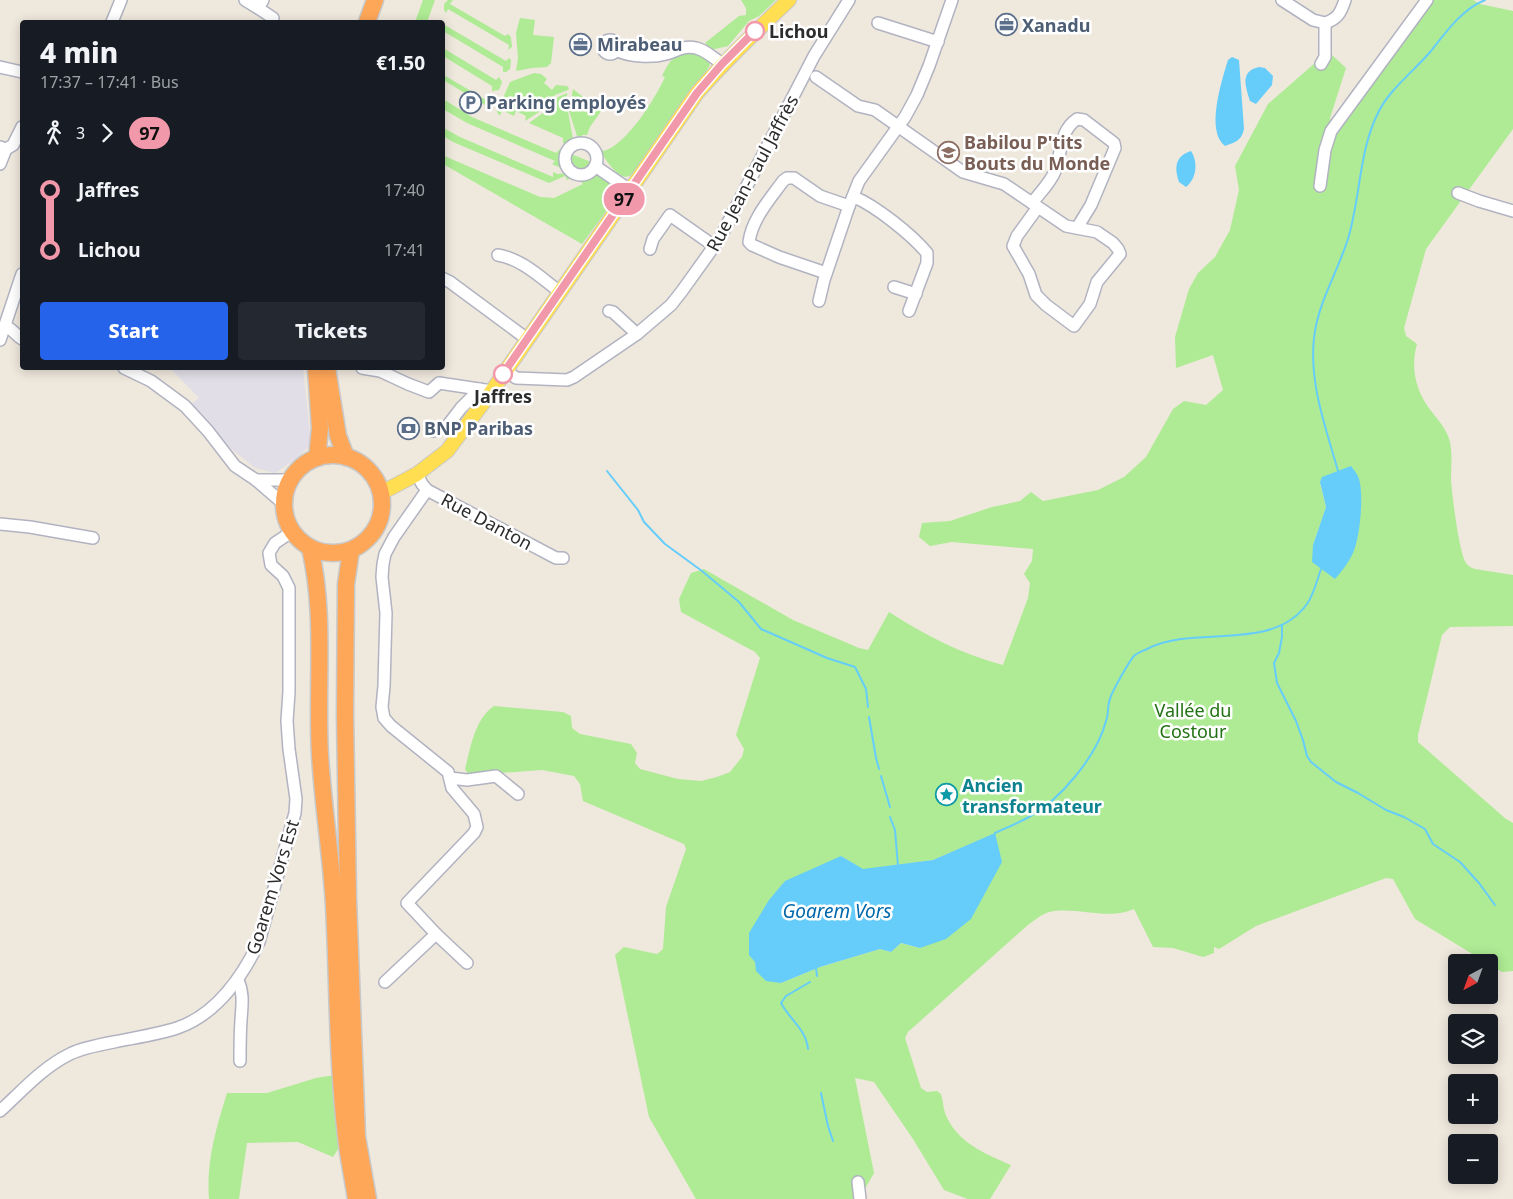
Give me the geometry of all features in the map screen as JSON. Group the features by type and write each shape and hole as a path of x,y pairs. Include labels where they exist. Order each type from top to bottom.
{"highway":[{"path":"356,20 364,0"},
{"path":"368,20 375,0"},
{"path":"316,370 320,428 318,458"},
{"path":"327,370 338,436 346,457"},
{"path":"346,457 358,462 368,470 376,481 381,494 382,507 379,521 373,533 363,543 351,550 339,553 310,548 293,531 287,519 286,492 298,470 307,463 318,458 346,457"},
{"path":"310,548 316,574 319,601 318,679 320,755 334,904 341,1074 346,1137 356,1199"},
{"path":"351,550 346,584 347,890 357,1137 368,1199"}],"main road":[{"path":"381,494 417,474 447,451 486,390 506,370 697,93 722,64 789,0"}],"street":[{"path":"113,20 121,0"},
{"path":"245,0 260,4 273,18"},
{"name":"Rue Jean-Paul Jaffrès","path":"506,370 516,378 567,380 637,334 670,305 720,238 814,56 849,0"},
{"path":"819,301 826,273 859,181 918,95 952,0"},
{"path":"1282,0 1313,20 1325,23 1332,21 1340,14 1345,0"},
{"path":"1320,186 1328,138 1335,125 1427,0"},
{"path":"878,23 938,42"},
{"path":"1321,64 1325,57 1325,23"},
{"path":"616,50 621,53 647,56 668,54 681,48 695,48 705,52 722,64"},
{"path":"0,67 20,72"},
{"path":"816,77 858,106 875,110 963,172 1004,184 1035,205 1066,226 1098,232 1113,243 1120,254 1098,282 1090,304 1074,326 1036,295 1029,274 1013,246 1016,236 1035,205 1055,172 1061,142 1072,122 1077,119 1084,120 1114,143 1115,148 1091,205 1078,228"},
{"path":"0,164 3,148 13,145 20,130"},
{"path":"595,166 630,190"},
{"path":"826,273 779,257 752,245 750,242 757,218 782,181 787,178 794,178 820,196 851,201 861,200 896,225 927,253 927,264 909,311"},
{"path":"1458,193 1513,211"},
{"path":"650,249 653,239 670,215 714,246"},
{"path":"498,255 510,257 536,273 560,292"},
{"path":"0,340 20,280"},
{"path":"445,280 528,339"},
{"path":"894,287 916,294"},
{"path":"609,310 637,334"},
{"path":"4,326 10,328 20,338"},
{"path":"128,370 151,381 185,406 208,431 235,466 256,480 285,505"},
{"path":"374,370 429,392 439,383 486,390"},
{"path":"432,432 443,429 461,408 486,390"},
{"name":"Rue Danton","path":"417,474 427,490 556,558 564,558"},
{"path":"256,480 291,480"},
{"path":"427,490 394,536 385,554 382,578 386,613 382,707 384,718 391,726 448,772 452,788 474,814 477,827 474,833 407,903 467,963"},
{"path":"0,524 93,538"},
{"name":"Goarem Vors Est","path":"0,1111 48,1066 72,1053 179,1027 210,1009 238,980 250,960 258,942 295,813 296,799 287,721 289,692 289,588 283,576 271,565 269,553 275,543 293,531"},
{"path":"450,778 467,780 496,776 518,794"},
{"path":"385,982 436,934"},
{"path":"238,980 242,988 243,1001 240,1061"},
{"path":"858,1182 860,1199"}],"shaded area":[{"path":"172,370 303,370 311,444 298,458 275,473 255,468 229,447 191,404 199,398"}],"green space":[{"path":"423,0 435,0 428,20 416,20"},
{"path":"448,0 453,0 450,4 505,36 508,34 511,37 512,47 508,50 509,45 448,9 446,13 444,4"},
{"path":"741,0 776,0 759,16 749,21 728,46 711,50 705,43 739,16 746,15 746,8"},
{"name":"Vallée du Costour","path":"1432,0 1473,0 1480,4 1513,11 1513,129 1426,249 1404,328 1406,336 1417,344 1414,371 1418,388 1426,404 1449,438 1453,497 1463,557 1467,564 1474,569 1513,575 1513,626 1450,627 1442,635 1418,735 1418,742 1513,823 1513,971 1502,972 1498,970 1498,954 1472,954 1415,919 1393,879 1386,878 1256,926 1219,949 1214,947 1214,953 1203,957 1173,948 1153,947 1134,909 1114,914 1070,911 1049,912 1029,924 908,1032 905,1038 921,1088 927,1092 937,1091 941,1094 945,1113 956,1132 972,1146 1011,1165 990,1199 968,1199 944,1190 913,1139 874,1082 855,1078 874,1173 859,1199 696,1199 649,1117 615,955 624,947 657,954 663,949 666,907 686,849 684,844 583,801 580,784 574,776 542,770 468,774 465,769 469,752 474,734 482,719 494,706 563,712 571,716 572,728 580,734 631,744 637,753 635,763 640,769 678,779 701,781 730,772 742,757 744,749 736,735 760,658 755,652 681,612 679,599 691,573 704,569 793,620 859,648 868,650 889,612 944,643 1003,665 1028,598 1030,583 1024,574 1032,561 1033,549 952,542 930,546 919,537 922,523 950,521 992,507 1020,501 1031,492 1043,501 1098,490 1124,477 1146,457 1173,409 1184,401 1206,405 1223,390 1213,355 1176,368 1175,337 1189,289 1198,273 1215,257 1230,230 1239,190 1235,166 1268,104 1315,63 1332,55 1346,68 1330,118 1334,128 1431,4","holes":["1320,483 1353,552 1313,545 1326,507","995,834 920,948 901,943 891,952 880,949 820,967 781,983 757,971 749,933 841,856 863,870 933,860"]},
{"path":"520,18 535,20 533,35 554,37 551,63 547,67 516,71 518,58 516,33"},
{"path":"445,25 506,61 509,58 511,60 510,69 503,72 503,67 445,32"},
{"path":"445,49 496,80 499,77 502,82 499,90 492,91 492,86 445,57"},
{"path":"684,53 696,54 708,60 710,65 632,174 627,177 622,176 612,168 597,146 604,151 622,140 639,120 654,97 665,77 662,76 668,65 673,59"},
{"path":"534,73 541,74 547,79 544,83 552,90 556,85 569,88 555,95 539,112 525,121 526,116 516,111 514,116 502,110 500,116 497,112 510,82"},
{"path":"445,76 486,100 490,97 493,101 491,108 485,110 485,105 445,81"},
{"path":"573,89 587,100 604,107 590,127 587,135 582,135 582,138 577,136 569,111"},
{"path":"567,93 567,106 573,139 565,144 563,143 563,138 529,123 543,113 558,97"},
{"path":"445,100 472,117 556,153 560,149 563,166 561,168 552,164 555,161 467,123 445,110"},
{"path":"445,129 553,177 553,172 558,174 566,173 571,178 567,180 565,176 549,183 445,137"},
{"path":"571,154 591,162 591,166 583,170 575,169 570,163"},
{"path":"445,156 540,197 554,198 583,184 580,181 590,175 599,174 610,180 620,192 582,244 445,165"},
{"path":"341,1074 346,1137 333,1157 298,1142 247,1143 239,1199 209,1199 210,1158 227,1093 267,1093 316,1078"}],"water":[{"path":"1232,57 1239,60 1244,129 1237,140 1225,146 1219,139 1216,129 1216,117 1222,80 1228,60"},
{"path":"1265,68 1273,76 1272,85 1256,104 1250,101 1246,76 1253,69"},
{"path":"1191,151 1195,160 1195,170 1190,183 1186,187 1179,182 1176,167 1179,159"},
{"path":"1351,466 1358,476 1360,486 1359,527 1353,553 1335,579 1312,562 1313,545 1326,507 1320,482 1322,477"},
{"name":"Goarem Vors","path":"995,833 1002,862 971,919 946,939 920,948 901,943 891,952 880,949 820,967 781,983 766,981 756,971 755,962 749,955 749,933 769,900 785,881 841,856 863,869 933,860"}],"waterway":[{"path":"1338,471 1316,389 1313,355 1314,338 1319,313 1343,254 1352,226 1367,142 1379,111 1396,87 1462,15 1485,0"},
{"path":"607,471 638,510 644,522 665,544 702,571 739,602 761,629 827,658 855,667 866,689 868,707"},
{"path":"995,833 1041,809 1053,800 1076,776 1095,748 1107,718 1111,696 1135,655 1166,642 1187,638 1232,636 1274,628 1292,619 1307,604 1321,569"},
{"path":"1282,625 1279,653 1274,663 1277,683 1296,721 1307,756 1311,762 1336,782 1425,829 1433,844 1460,862 1495,905"},
{"path":"869,717 879,769"},
{"path":"881,776 890,807"},
{"path":"890,817 895,830 898,866"},
{"path":"816,968 817,976"},
{"path":"808,1049 801,1030 781,1003 786,996 810,982"},
{"path":"821,1093 833,1141"}],"bus line":[{"name":"97","path":"503,374 697,93 722,64 755,31"}],"place":[{"name":"Xanadu","path":"1006,25"},
{"name":"Lichou","path":"755,31"},
{"name":"Mirabeau","path":"581,44"},
{"name":"Parking employés","path":"470,102"},
{"name":"Babilou P'tits Bouts du Monde","path":"948,152"},
{"name":"Jaffres","path":"503,374"},
{"name":"BNP Paribas","path":"408,428"},
{"name":"Ancien transformateur","path":"946,795"}]}
